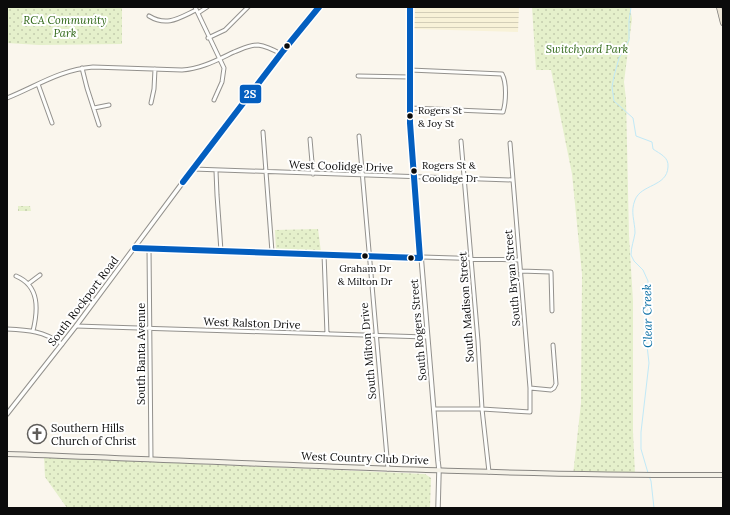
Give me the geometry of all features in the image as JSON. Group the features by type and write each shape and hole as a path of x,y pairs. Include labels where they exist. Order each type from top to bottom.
{"main road":[{"path":"719,7 723,19"},
{"name":"West Country Club Drive","path":"7,454 489,472 643,476 723,475"}],"street":[{"path":"148,16 159,21 170,21 207,7"},
{"path":"208,38 225,30 248,7"},
{"name":"South Rockport Road","path":"7,414 76,326 281,54 319,7"},
{"name":"South Rogers Street","path":"410,7 410,108 426,337 439,470 438,508"},
{"path":"196,10 208,38 223,65 224,76 214,100"},
{"path":"7,98 72,69 93,67 193,69 246,47 255,45 266,46 281,54"},
{"path":"82,68 87,88 100,125"},
{"path":"150,103 154,89 155,69"},
{"path":"410,70 502,74 505,84 503,112 410,108"},
{"path":"358,76 410,77"},
{"path":"38,84 52,123"},
{"path":"94,108 110,105"},
{"path":"263,132 272,252"},
{"name":"South Milton Drive","path":"359,136 388,469"},
{"path":"310,139 313,174"},
{"name":"South Madison Street","path":"461,141 478,341 482,410 489,472"},
{"name":"South Bryan Street","path":"482,410 530,412 530,388 510,143"},
{"name":"West Coolidge Drive","path":"193,169 512,180"},
{"path":"216,170 221,251"},
{"path":"135,248 519,260"},
{"name":"South Banta Avenue","path":"149,248 151,328 151,459"},
{"path":"324,254 327,334"},
{"path":"520,271 551,272 552,311"},
{"path":"28,284 40,275"},
{"path":"16,276 22,278 28,284 34,295 37,307 34,331"},
{"name":"West Ralston Drive","path":"76,326 426,337"},
{"path":"7,329 34,331 50,336 62,344"},
{"path":"530,388 551,390 554,388 556,384 553,344"},
{"path":"434,409 482,410"}],"shaded area":[{"path":"415,7 519,7 518,32 414,29"}],"green space":[{"name":"RCA Community Park","path":"7,7 122,7 122,44 39,45 7,43"},
{"name":"Switchyard Park","path":"532,7 630,7 632,19 624,82 626,99 629,236 633,301 633,432 635,474 573,475 581,403 582,274 572,174 551,70 536,70"},
{"path":"18,206 30,206 31,211 18,211"},
{"path":"318,229 321,252 276,250 275,230"},
{"path":"44,457 425,474 431,478 430,508 67,508 45,477"}],"waterway":[{"name":"Clear Creek","path":"631,7 629,40 619,58 612,87 614,101 633,118 636,136 652,142 653,149 664,156 668,164 667,174 659,182 638,195 633,209 635,233 631,255 634,261 643,270 648,281 649,297 645,328 649,363 641,432 641,449 648,473"},
{"name":"Clear Creek","path":"649,476 651,481 654,508"}],"transit line":[{"name":"2S","path":"183,182 283,51 319,7"},
{"name":"2S","path":"135,248 420,258 410,123 410,7"}],"place":[{"name":"Rogers St & Joy St","path":"410,116"},
{"name":"Rogers St & Coolidge Dr","path":"414,171"},
{"name":"Graham Dr & Milton Dr","path":"365,256"},
{"name":"Southern Hills Church of Christ","path":"37,434"}]}
